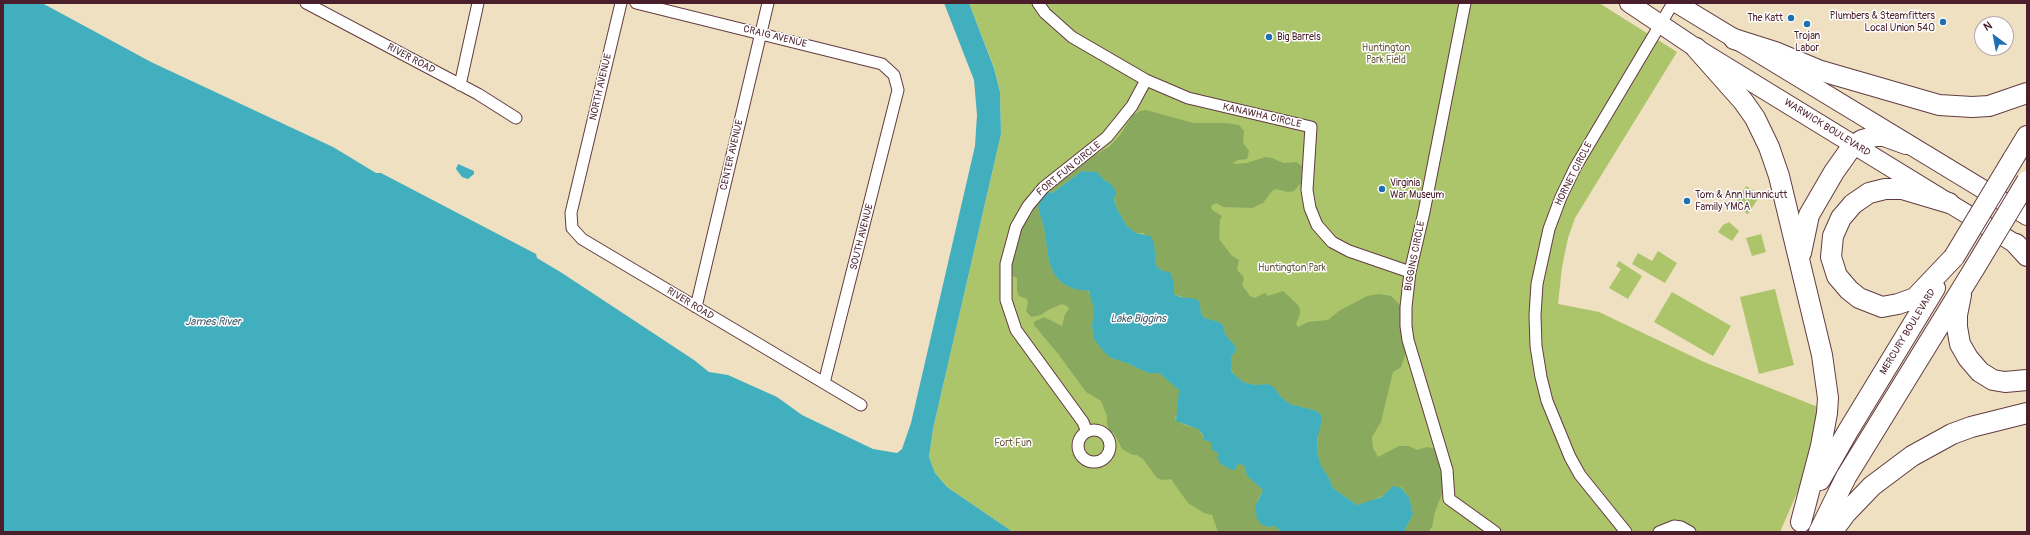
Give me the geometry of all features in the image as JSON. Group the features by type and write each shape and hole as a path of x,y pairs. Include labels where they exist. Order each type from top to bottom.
{"highway":[{"path":"1734,39 1775,52 1818,70 1939,105 1972,107 1989,106 2027,93"},
{"path":"1696,48 1736,91 1763,133 1779,176 1822,355 1828,398 1826,425 1799,527"},
{"path":"1800,263 1809,216 1834,172 1855,145 1862,140 1876,136 1884,136 1906,144"},
{"name":"MERCURY BOULEVARD","path":"1799,527 1819,483 1841,442 2027,136"},
{"path":"1819,532 1846,477 2027,181"},
{"path":"1949,203 1902,189 1885,189 1868,193 1853,204 1841,218 1833,236 1832,257 1837,276 1849,290 1859,298 1882,307 1898,304 1914,298 1954,257"},
{"path":"1969,276 1958,308 1957,327 1960,344 1968,358 1980,372 1993,380 2005,382 2027,380"},
{"path":"1832,532 1850,509 1872,486 1912,456 1952,434 1985,423 2027,413"}],"main road":[{"name":"WARWICK BOULEVARD","path":"1629,3 1696,48 2023,250"},
{"path":"1675,3 2027,216"}],"street":[{"name":"RIVER ROAD","path":"306,3 318,6 502,108 516,118"},
{"path":"460,85 478,3"},
{"name":"NORTH AVENUE","path":"581,171 620,3"},
{"name":"CRAIG AVENUE","path":"636,3 882,64 894,75 898,90"},
{"name":"CENTER AVENUE","path":"696,307 768,3"},
{"name":"KANAWHA CIRCLE","path":"1038,3 1045,13 1072,37 1146,80 1188,98 1311,127 1307,190 1310,208 1317,224 1332,242 1349,251 1410,272"},
{"name":"BIGGINS CIRCLE","path":"1465,3 1424,212 1410,272 1406,307 1408,340 1447,470 1449,499 1495,532"},
{"name":"HORNET CIRCLE","path":"1626,532 1580,475 1561,438 1547,401 1536,346 1535,315 1537,284 1549,229 1561,197 1576,166 1675,3"},
{"name":"FORT FUN CIRCLE","path":"1087,432 1083,422 1021,339 1012,320 1006,300 1005,270 1012,238 1021,216 1035,196 1108,137 1132,106 1146,80"},
{"name":"SOUTH AVENUE","path":"824,383 898,90"},
{"name":"RIVER ROAD","path":"581,171 570,213 572,228 577,234 861,405"},
{"path":"1659,532 1674,526 1681,527 1690,532"}],"green space":[{"name":"Huntington Park","path":"969,3 1599,3 1677,52 1575,218 1568,238 1562,267 1558,304 1599,312 1704,362 1818,407 1807,470 1780,532 1013,532 947,487 935,473 929,457 933,429 1001,134 1000,92 994,67"},
{"path":"1146,110 1193,123 1227,123 1239,125 1244,131 1243,143 1249,151 1247,159 1238,160 1233,163 1234,164 1247,163 1265,157 1272,158 1283,163 1296,162 1302,166 1301,183 1294,191 1288,192 1276,189 1272,191 1263,203 1252,208 1223,207 1216,203 1211,206 1212,210 1222,216 1220,220 1219,239 1232,256 1239,260 1237,270 1243,276 1244,280 1242,285 1250,296 1254,298 1265,293 1268,296 1283,291 1298,305 1300,309 1300,314 1296,324 1298,327 1308,322 1328,320 1339,311 1367,296 1379,294 1391,296 1400,305 1401,333 1405,345 1405,356 1401,367 1393,372 1381,422 1372,437 1373,448 1378,457 1399,446 1409,446 1417,450 1427,447 1436,449 1442,469 1443,491 1435,512 1432,527 1428,532 1404,532 1413,514 1409,497 1401,487 1371,501 1357,505 1333,488 1329,478 1321,466 1317,452 1318,430 1322,421 1317,411 1290,404 1281,397 1273,387 1267,384 1255,385 1243,382 1235,375 1231,370 1231,357 1235,352 1235,346 1225,334 1223,325 1219,322 1205,318 1201,314 1200,303 1174,294 1174,283 1156,265 1154,242 1143,233 1136,233 1127,226 1117,209 1111,184 1104,180 1097,172 1082,171 1051,193 1048,192 1048,190 1091,157 1109,147 1120,135 1133,115 1140,111"},
{"path":"1746,186 1761,194 1748,214 1734,206"},
{"path":"1041,201 1038,207 1044,228 1049,262 1054,274 1062,283 1074,289 1084,289 1091,294 1094,310 1092,326 1094,339 1111,358 1127,363 1148,373 1159,373 1179,390 1178,410 1175,419 1184,425 1198,429 1204,438 1211,442 1214,451 1220,454 1221,464 1236,468 1238,464 1244,465 1247,476 1263,490 1257,501 1268,527 1275,526 1281,532 1218,532 1212,515 1204,513 1188,503 1171,479 1162,480 1157,478 1143,459 1122,449 1114,433 1110,431 1107,424 1107,416 1101,401 1086,392 1059,355 1034,325 1034,322 1044,317 1062,326 1065,314 1069,309 1067,306 1062,304 1041,315 1031,317 1026,311 1028,303 1027,299 1019,296 1017,291 1017,278 1010,275 1010,263 1013,259 1016,240 1024,222 1031,215 1037,202"},
{"path":"1729,222 1739,231 1732,241 1718,232 1723,225"},
{"path":"1761,234 1766,252 1752,256 1746,238"},
{"path":"1658,251 1677,263 1665,283 1632,264 1638,253 1652,261"},
{"path":"1619,261 1642,276 1628,299 1609,288 1621,269 1616,266"},
{"path":"1775,289 1794,365 1759,374 1740,297"},
{"path":"1672,292 1731,326 1713,356 1654,322"}],"water":[{"name":"James River","path":"3,3 42,3 151,62 333,147 376,173 381,173 536,254 537,258 694,360 709,372 728,375 777,397 802,415 873,449 897,453 902,449 911,423 975,146 977,115 974,80 944,3 969,3 994,68 1000,92 1001,134 933,429 929,457 935,473 947,487 1013,532 3,532"},
{"path":"458,164 474,171 474,174 468,179 462,177 456,169"},
{"name":"Lake Biggins","path":"1082,171 1097,172 1104,180 1111,184 1116,192 1114,199 1117,209 1127,226 1136,233 1150,236 1154,242 1156,265 1162,271 1170,272 1174,283 1174,294 1180,297 1197,299 1200,303 1201,314 1205,318 1219,322 1223,325 1225,334 1235,346 1235,352 1231,357 1231,371 1243,382 1255,385 1267,384 1274,387 1281,397 1290,404 1317,411 1321,415 1322,421 1317,439 1317,452 1321,466 1329,478 1333,488 1357,505 1382,497 1393,486 1401,488 1409,497 1413,514 1404,532 1281,532 1275,526 1268,527 1261,524 1257,519 1255,507 1263,490 1247,476 1244,465 1238,464 1235,470 1232,470 1221,464 1217,458 1219,454 1211,449 1211,442 1204,440 1203,435 1198,429 1176,421 1179,390 1159,373 1148,373 1127,363 1111,358 1104,352 1094,339 1092,326 1094,310 1089,291 1074,289 1062,283 1054,274 1049,262 1044,228 1038,207 1043,196 1048,192 1052,193"}],"place":[{"name":"The Katt","path":"1791,18"},
{"name":"Plumbers & Steamfitters Local Union 540","path":"1943,22"},
{"name":"Trojan Labor","path":"1807,24"},
{"name":"Big Barrels","path":"1269,37"},
{"name":"Virginia War Museum","path":"1382,189"},
{"name":"Tom & Ann Hunnicutt Family YMCA","path":"1687,201"}],"park label":[{"name":"Huntington Park Field","path":"1386,54"},
{"name":"Fort Fun","path":"1013,443"}]}
